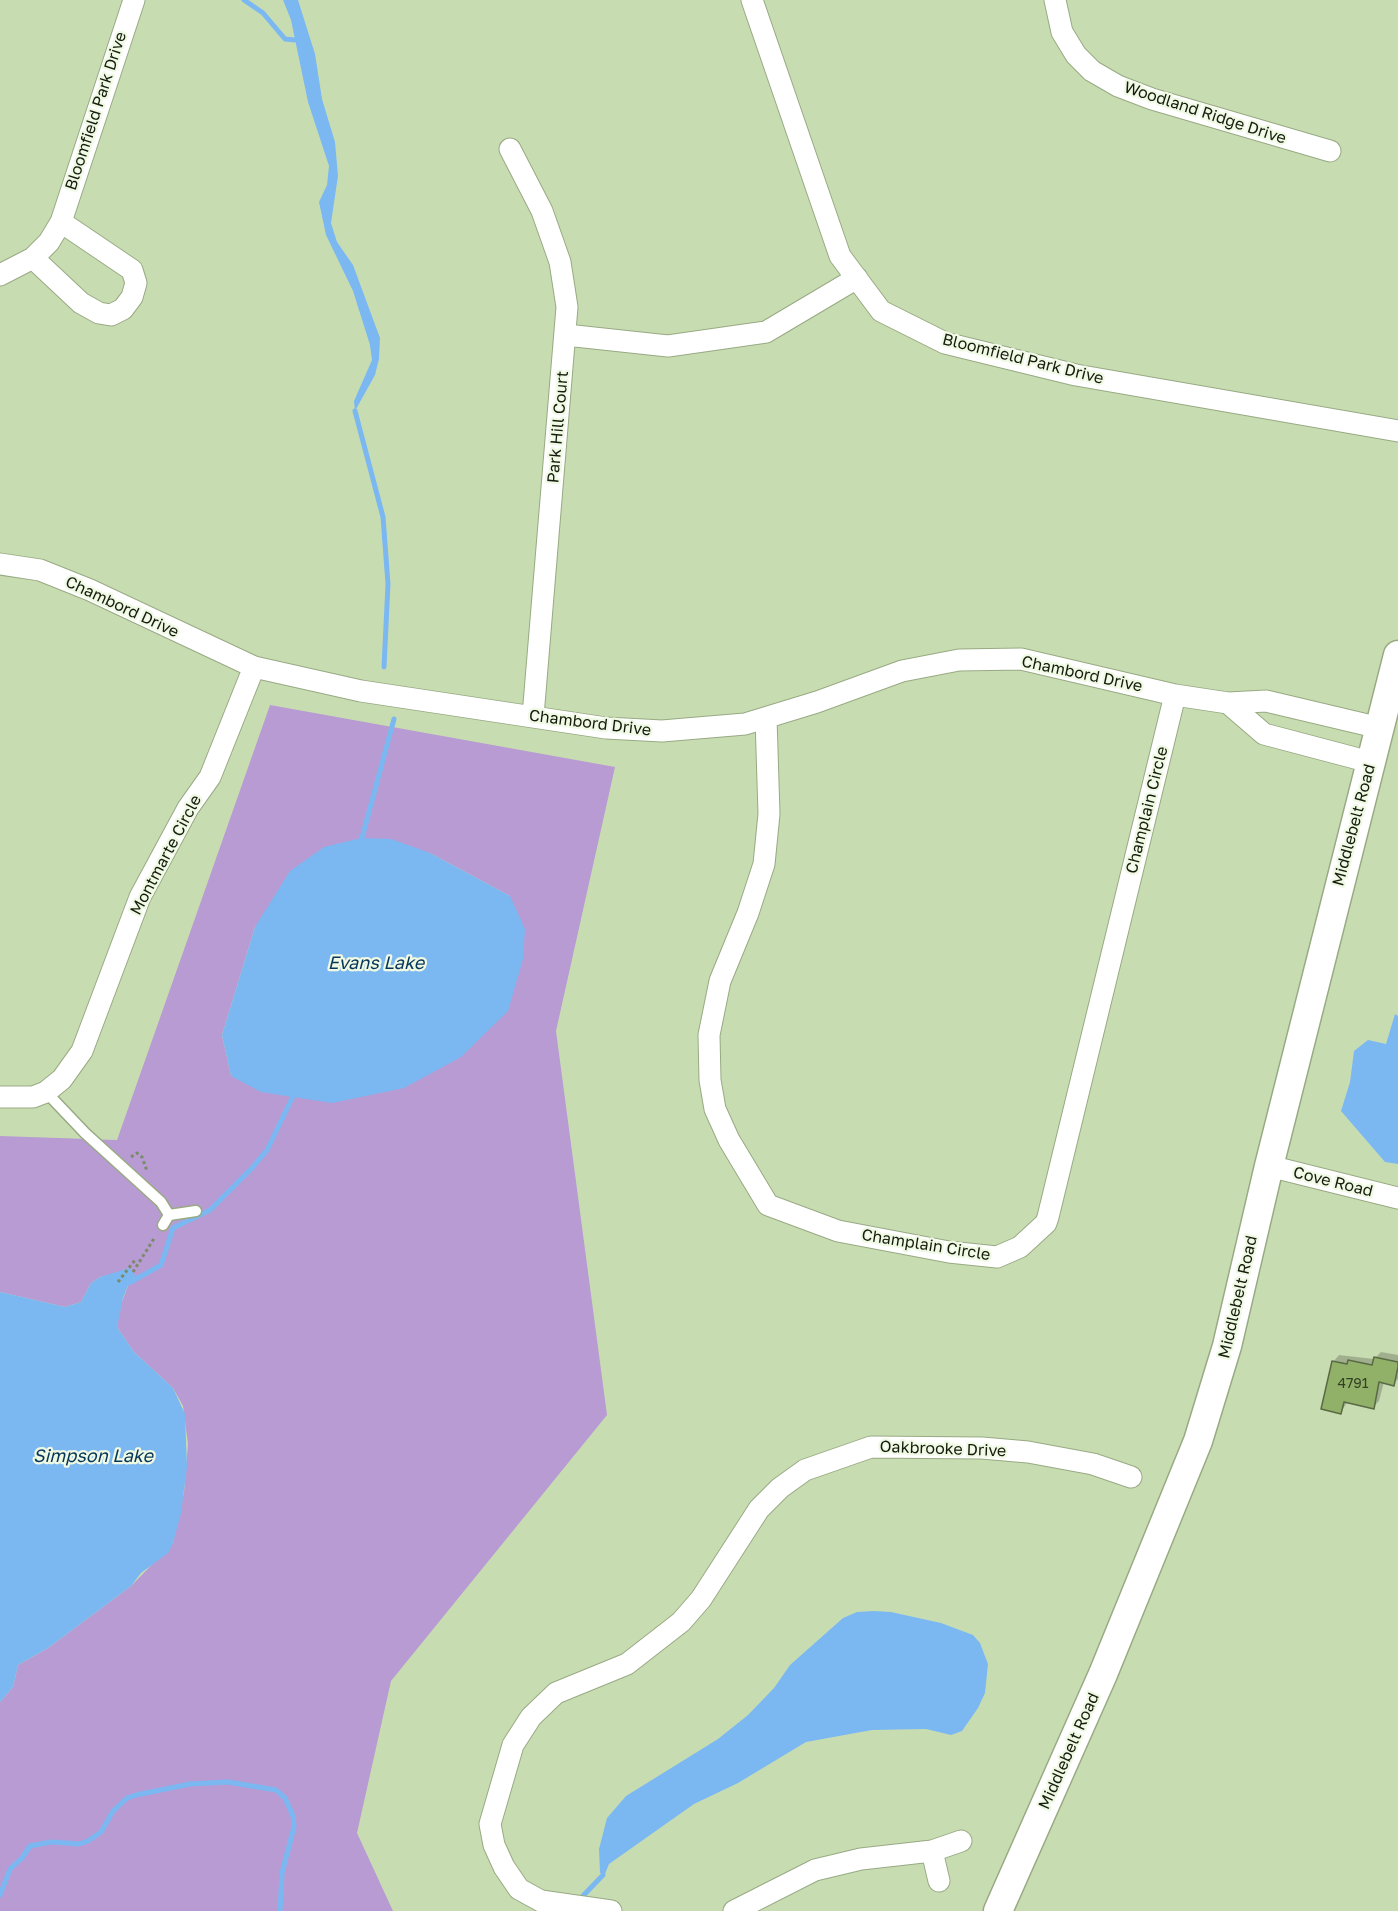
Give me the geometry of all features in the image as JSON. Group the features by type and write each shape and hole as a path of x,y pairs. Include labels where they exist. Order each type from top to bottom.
{"street":[{"name":"Bloomfield Park Drive","path":"0,275 33,258 49,242 61,222 134,0"},
{"name":"Bloomfield Park Drive","path":"752,0 840,256 881,311 945,343 1076,375 1398,431"},
{"name":"Woodland Ridge Drive","path":"1055,0 1062,32 1076,55 1092,71 1118,86 1152,99 1330,151"},
{"name":"Park Hill Court","path":"510,149 542,211 560,262 567,307 533,716"},
{"path":"33,258 81,303 111,315 123,309 132,297 136,283 132,270 61,222"},
{"path":"566,335 668,346 766,332 857,279"},
{"name":"Chambord Drive","path":"0,564 40,570 90,590 254,667 361,691 606,728 662,731 745,724 902,671 959,660 1021,659 1175,695 1228,703 1266,701 1380,728"},
{"name":"Middlebelt Road","path":"998,1911 1107,1665 1198,1442 1227,1346 1269,1166 1398,655"},
{"name":"Montmarte Circle","path":"46,1092 62,1079 82,1051 140,897 188,808 210,777 254,667"},
{"name":"Champlain Circle","path":"766,718 769,814 764,864 748,913 720,981 709,1035 710,1080 716,1109 729,1140 768,1205 838,1231 949,1252 997,1257 1020,1247 1046,1223 1048,1217 1175,695"},
{"path":"1228,703 1264,734 1370,762"},
{"path":"0,1097 33,1097 46,1092"},
{"name":"Cove Road","path":"1269,1166 1398,1198"},
{"name":"Oakbrooke Drive","path":"610,1911 541,1901 519,1889 504,1867 494,1845 490,1824 513,1745 531,1717 556,1693 627,1664 681,1622 701,1599 759,1509 780,1488 805,1470 871,1447 971,1448 1028,1452 1093,1464 1131,1477"},
{"path":"734,1911 815,1870 861,1859 932,1851 962,1841"},
{"path":"932,1851 939,1881"}],"lane":[{"path":"46,1092 85,1133 160,1202 169,1215"},
{"path":"169,1215 196,1211"},
{"path":"163,1226 169,1215"}],"path":[{"path":"133,1272 163,1226"},
{"path":"118,1282 135,1260"}],"shaded area":[{"path":"270,705 615,767 556,1031 607,1415 391,1681 357,1833 393,1911 0,1911 0,1702 13,1687 18,1665 48,1648 131,1586 173,1543 184,1492 188,1444 183,1406 173,1388 134,1352 117,1327 119,1310 129,1283 108,1275 100,1277 91,1283 81,1302 65,1307 0,1292 0,1136 117,1140","holes":["430,853 510,896 231,1076 222,1035 255,927"]}],"water":[{"path":"283,0 298,0 315,54 322,99 335,142 338,176 331,223 337,242 353,265 380,338 379,359 375,375 355,411 354,401 372,360 370,345 353,291 326,235 319,202 327,185 329,166 308,102 291,20"},
{"name":"Evans Lake","path":"361,838 391,839 430,853 510,896 525,929 523,959 508,1011 461,1057 404,1088 332,1103 261,1092 231,1076 222,1035 255,927 290,871 324,847"},
{"path":"1395,1014 1398,1016 1398,1164 1385,1162 1341,1111 1350,1082 1354,1051 1368,1040 1386,1044"},
{"name":"Simpson Lake","path":"129,1268 136,1276 129,1283 123,1298 117,1327 134,1352 173,1388 185,1414 187,1467 181,1513 173,1543 168,1553 141,1573 131,1586 48,1648 18,1665 13,1687 0,1702 0,1292 65,1307 81,1302 91,1283 100,1277"},
{"path":"857,1612 891,1612 941,1623 973,1635 980,1643 988,1664 985,1693 962,1731 951,1735 926,1729 872,1730 806,1742 738,1783 694,1804 609,1864 605,1874 600,1873 599,1849 607,1818 626,1796 718,1739 748,1715 774,1688 790,1665 843,1618"}],"building":[{"path":"1374,1357 1398,1362 1398,1367 1394,1386 1379,1382 1374,1409 1344,1402 1341,1414 1321,1409 1332,1361 1347,1364 1348,1360 1372,1365"}],"waterway":[{"path":"244,0 263,13 285,39 295,40"},
{"path":"355,411 383,517 388,584 384,667"},
{"path":"360,845 394,719"},
{"path":"129,1283 161,1265 173,1228 210,1210 252,1168 267,1150 295,1092"},
{"path":"0,1895 10,1869 22,1858 30,1846 51,1842 79,1844 88,1841 101,1832 113,1811 127,1798 136,1795 190,1784 228,1782 276,1790 285,1798 293,1816 294,1827 282,1873 280,1911"},
{"path":"579,1900 603,1875"}]}
